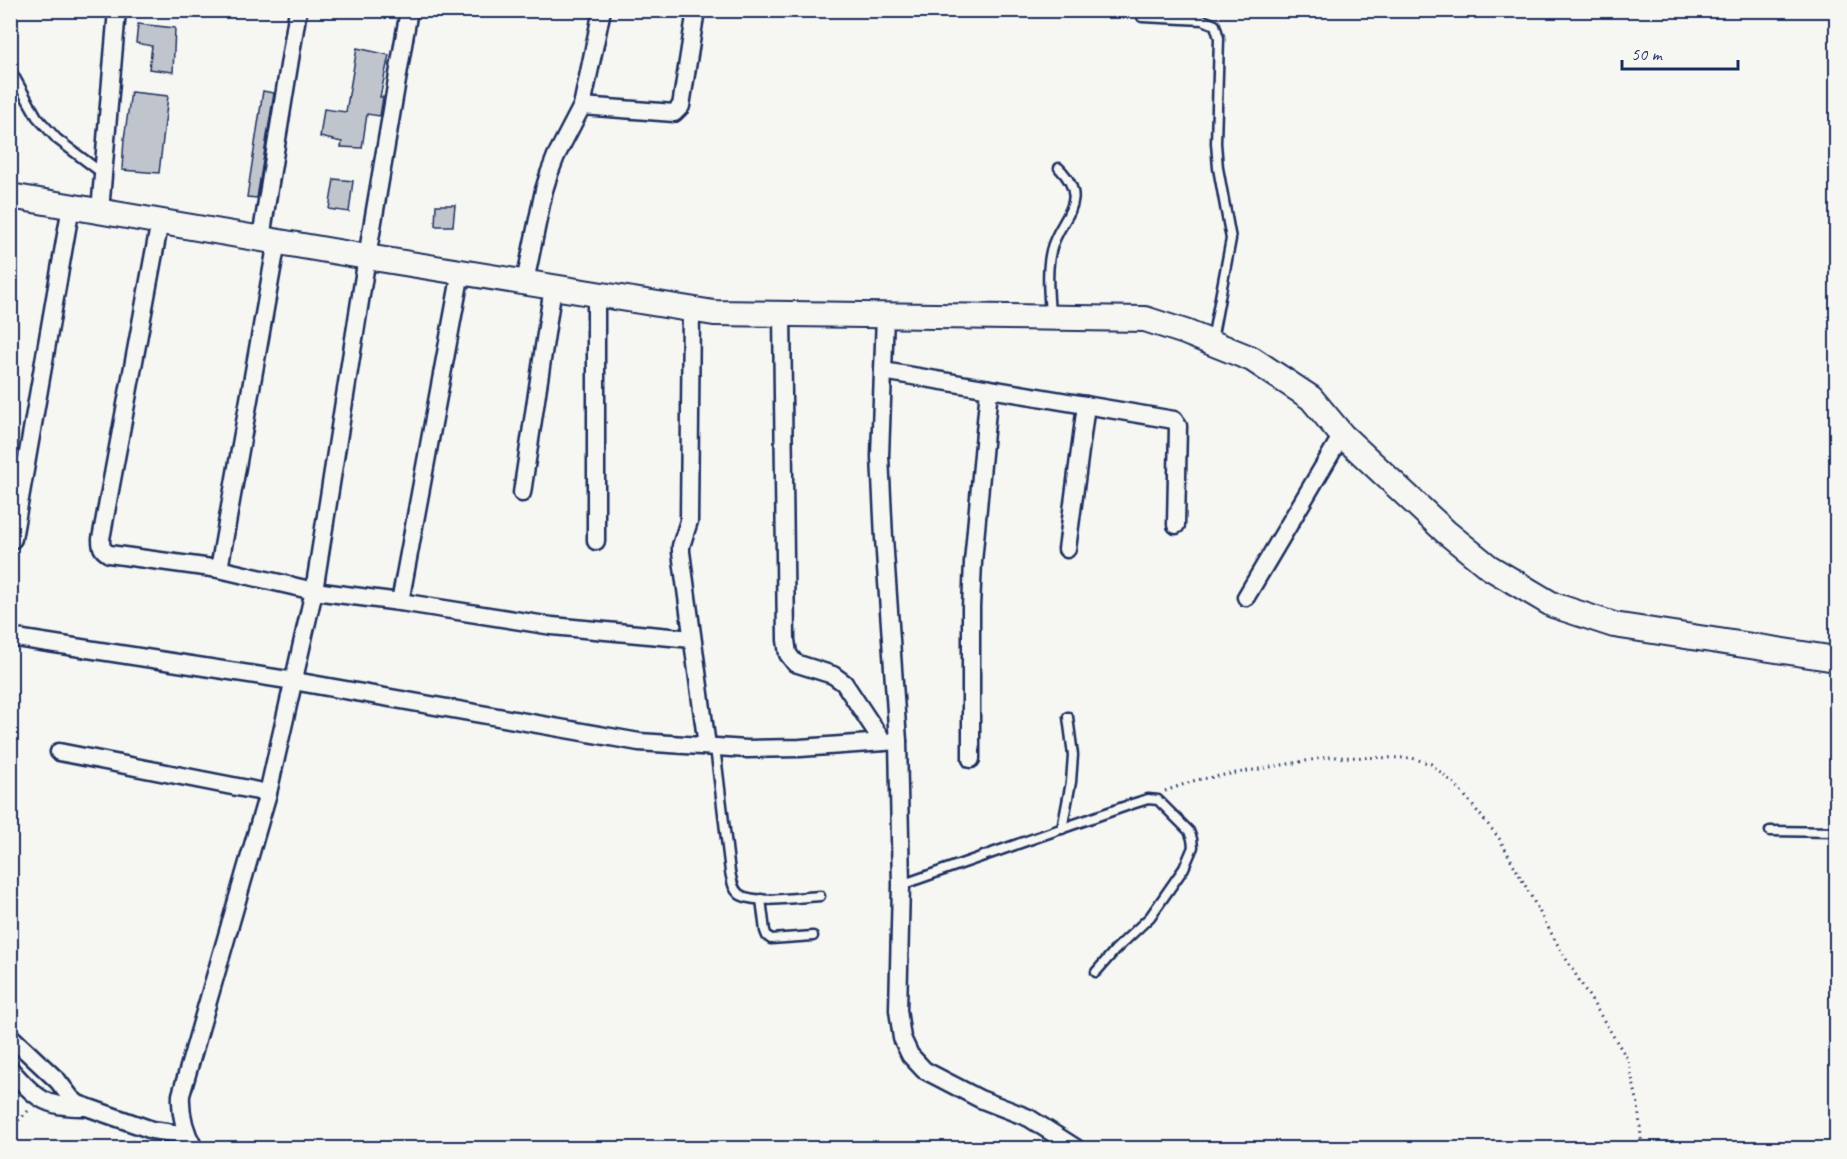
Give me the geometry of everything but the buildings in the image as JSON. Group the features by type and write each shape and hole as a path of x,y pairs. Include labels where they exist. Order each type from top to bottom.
{"main road":[{"path":"10,196 714,313 1145,319 1252,359 1311,398 1342,435 1446,532 1489,567 1553,605 1614,625 1836,659"}],"street":[{"path":"99,211 117,10"},
{"path":"219,570 269,239 298,10"},
{"path":"191,1142 181,1106 181,1095 268,793 314,591 367,257 410,10"},
{"path":"525,282 549,174 582,106 602,10"},
{"path":"582,106 674,113 678,111 681,106 696,10"},
{"path":"10,541 13,539 71,206"},
{"path":"160,221 101,547 109,554 219,570 314,591 552,626 692,639"},
{"path":"400,602 461,272"},
{"path":"522,493 553,287"},
{"path":"596,294 596,541"},
{"path":"691,309 688,521 681,552 692,639 711,746"},
{"path":"782,314 788,654 795,663 833,675 844,683 890,741"},
{"path":"885,315 880,468 890,741 901,885 898,1010 902,1038 910,1055 924,1070 980,1100 1029,1118 1076,1149"},
{"path":"883,371 1174,420 1178,426 1176,525"},
{"path":"971,759 971,596 988,389"},
{"path":"1067,549 1086,405"},
{"path":"1245,597 1342,435"},
{"path":"10,637 294,681 639,742 747,749 800,748 890,741"},
{"path":"59,752 268,793"},
{"path":"10,1036 58,1081 70,1098 78,1104 191,1142"},
{"path":"10,1069 40,1099 64,1108 86,1107"}],"lane":[{"path":"1142,17 1203,20 1215,25 1219,38 1216,143 1218,168 1231,239 1211,343"},
{"path":"10,69 37,117 57,139 103,173"},
{"path":"1050,317 1049,264 1052,248 1072,212 1074,201 1068,177 1059,168"},
{"path":"1062,829 1071,782 1073,755 1068,717"},
{"path":"711,746 733,888 741,895 754,900 820,896"},
{"path":"901,885 1154,798 1189,831 1193,847 1184,868 1150,917 1115,950 1096,972"},
{"path":"1770,831 1836,832"},
{"path":"761,899 765,931 771,939 813,936"}],"path":[{"path":"1154,798 1171,788 1196,780 1328,757 1412,758 1431,764 1456,785 1499,838 1560,949 1628,1060 1638,1104 1642,1149"},
{"path":"10,1129 40,1099"}]}
